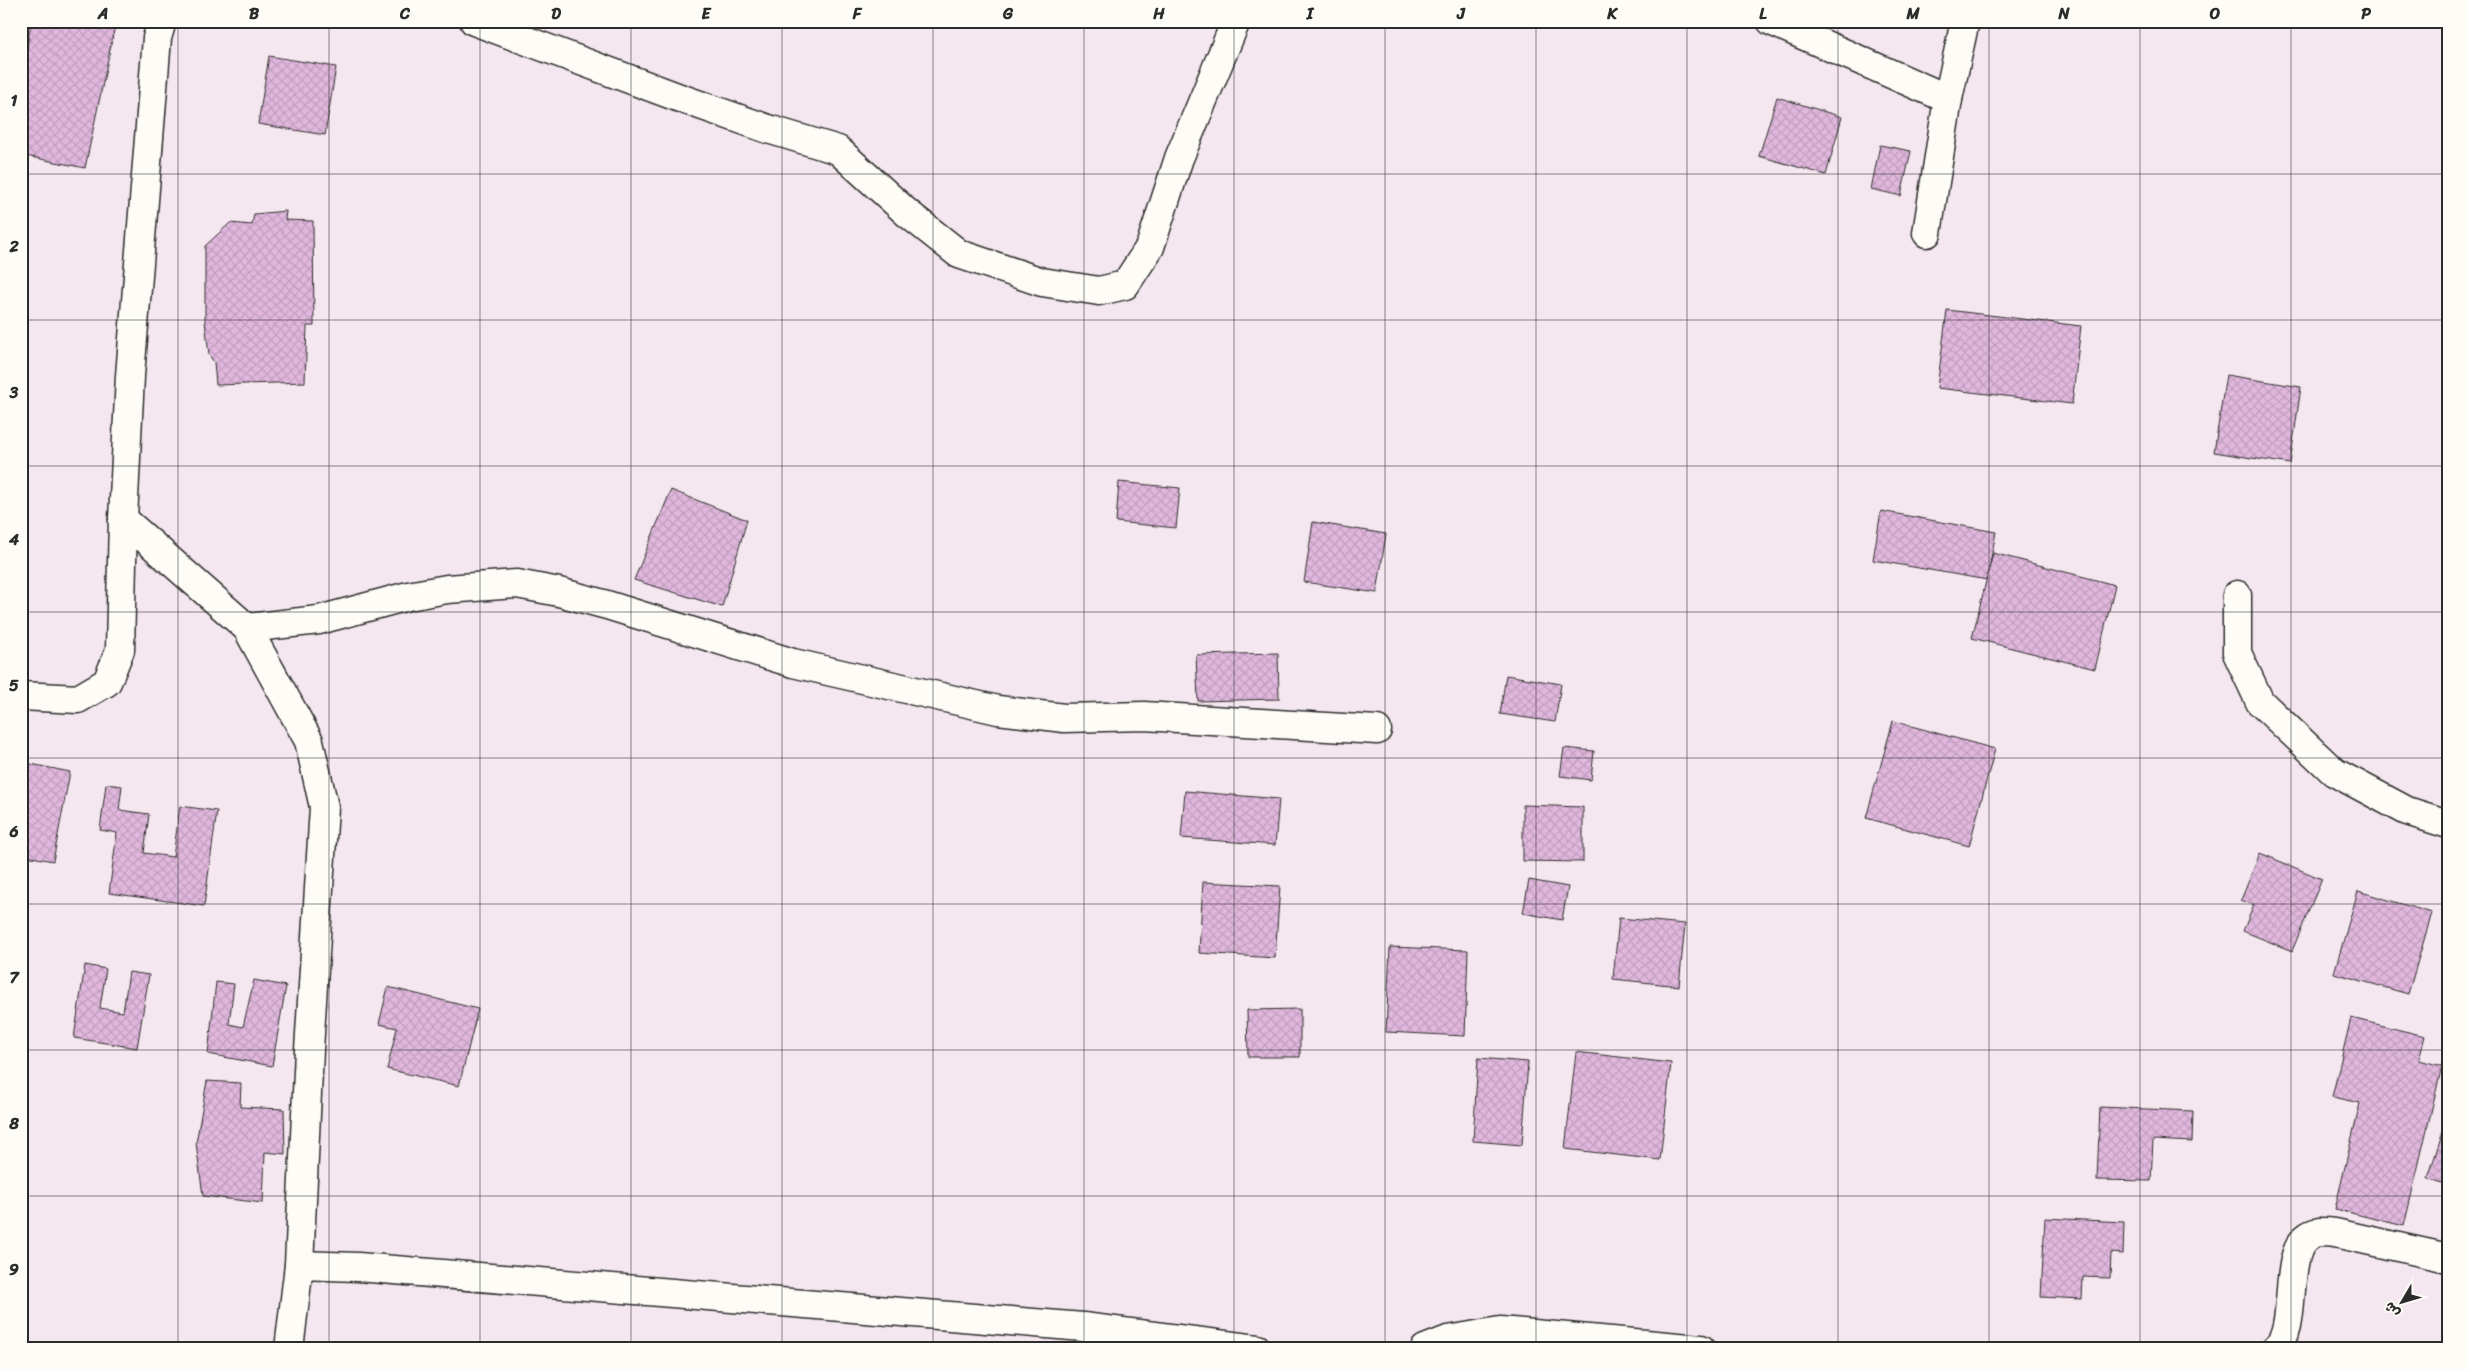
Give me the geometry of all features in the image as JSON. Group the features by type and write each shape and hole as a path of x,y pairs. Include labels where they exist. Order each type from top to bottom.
{"street":[{"path":"21,696 78,699 107,682 120,650 123,519 130,376 157,38 162,21"},
{"path":"474,21 768,129 838,150 906,212 959,254 1042,282 1099,291 1126,285 1150,247 1179,158 1236,21"},
{"path":"1771,21 1948,100"},
{"path":"1927,233 1948,100 1965,21"},
{"path":"123,519 248,628 309,742 324,808 299,1265 289,1349"},
{"path":"248,628 319,620 408,596 447,589 516,584 559,592 598,603 793,663 998,710 1064,718 1144,716 1377,730"},
{"path":"2236,595 2237,653 2260,702 2334,772 2407,811 2448,824"},
{"path":"2275,1349 2288,1324 2293,1264 2297,1252 2305,1240 2317,1232 2334,1232 2448,1258"},
{"path":"299,1265 358,1267 1087,1338 1257,1349"},
{"path":"1425,1349 1448,1340 1500,1331 1701,1349"}],"building":[{"path":"31,21 116,21 85,168 21,155 21,89"},
{"path":"269,56 336,67 325,135 258,124"},
{"path":"1777,97 1842,117 1826,175 1759,156"},
{"path":"1880,145 1911,151 1901,196 1871,189"},
{"path":"286,211 285,220 313,221 314,326 307,326 305,382 216,385 214,362 209,355 205,321 205,246 230,223 252,225 254,214"},
{"path":"1947,310 2081,326 2072,404 1937,388"},
{"path":"2226,375 2301,387 2290,464 2214,452"},
{"path":"1119,482 1180,488 1176,528 1116,522"},
{"path":"671,490 747,520 722,607 634,580"},
{"path":"1881,511 1996,532 1987,580 1873,560"},
{"path":"1313,522 1386,534 1377,593 1304,582"},
{"path":"1993,553 2115,585 2095,669 1972,638"},
{"path":"1278,653 1279,699 1198,701 1196,655"},
{"path":"1506,675 1561,684 1555,722 1500,714"},
{"path":"1893,721 1995,749 1969,846 1866,818"},
{"path":"1564,748 1594,751 1591,780 1560,776"},
{"path":"21,762 70,772 53,861 21,855"},
{"path":"106,784 122,786 119,810 149,814 144,853 173,857 180,806 217,811 204,906 109,893 117,833 100,830"},
{"path":"1185,791 1279,799 1275,845 1181,838"},
{"path":"1523,805 1583,807 1583,862 1523,861"},
{"path":"2260,853 2322,879 2292,951 2243,931 2254,905 2241,900"},
{"path":"1529,880 1568,887 1562,920 1523,913"},
{"path":"1203,882 1280,886 1275,958 1199,953"},
{"path":"2358,891 2432,913 2408,994 2334,973"},
{"path":"1619,918 1685,924 1679,986 1613,979"},
{"path":"1390,947 1468,950 1465,1036 1386,1032"},
{"path":"85,965 106,969 100,1008 123,1012 129,972 149,975 137,1048 74,1038"},
{"path":"254,980 286,986 272,1066 208,1054 216,982 234,984 229,1024 243,1027"},
{"path":"388,987 478,1009 459,1086 387,1069 397,1028 379,1024"},
{"path":"1300,1009 1300,1057 1248,1057 1247,1010"},
{"path":"2351,1018 2425,1036 2419,1060 2442,1066 2404,1226 2335,1209 2360,1103 2332,1097"},
{"path":"1576,1052 1671,1063 1660,1160 1565,1149"},
{"path":"1478,1058 1528,1062 1522,1145 1473,1141"},
{"path":"207,1081 241,1083 240,1107 284,1109 285,1154 265,1152 263,1203 203,1196 196,1143"},
{"path":"2100,1107 2193,1111 2192,1142 2153,1140 2151,1181 2097,1180"},
{"path":"2448,1115 2448,1185 2428,1178"},
{"path":"2045,1218 2124,1222 2123,1254 2111,1253 2110,1278 2083,1277 2082,1299 2041,1297"},
{"path":"974,1344 998,1349 974,1349"}]}
